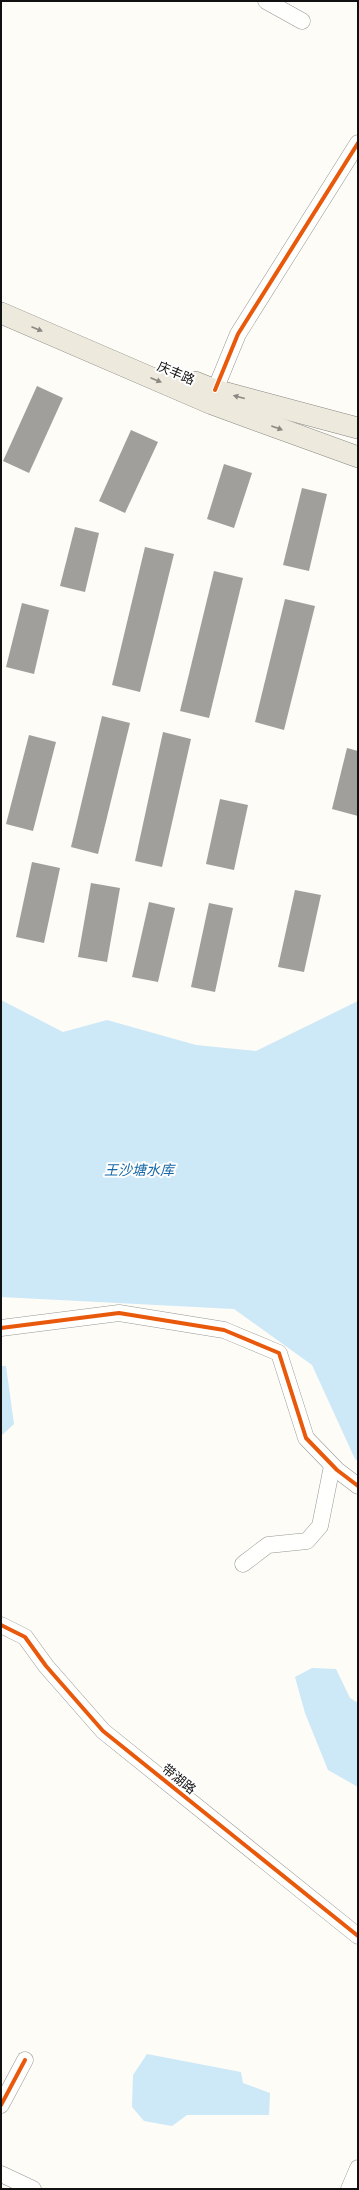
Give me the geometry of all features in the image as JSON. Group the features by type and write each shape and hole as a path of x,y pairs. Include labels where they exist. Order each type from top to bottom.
{"main road":[{"name":"庆丰路","path":"1,298 215,390 358,428"},
{"path":"1,313 212,404 358,457"}],"street":[{"path":"266,1 302,20"},
{"path":"215,390 238,334 358,143"},
{"path":"1,1328 119,1313 224,1330 279,1353 306,1438 332,1466 358,1486"},
{"path":"243,1564 268,1545 307,1541 320,1526 332,1466"},
{"name":"带湖路","path":"1,1625 24,1638 46,1666 103,1731 358,1936"},
{"path":"1,2105 25,2060"},
{"path":"349,2189 358,2168"},
{"path":"1,2174 32,2189"}],"water":[{"name":"王沙塘水库","path":"1,1000 63,1032 107,1020 196,1045 256,1051 358,1001 358,1461 355,1459 312,1365 234,1309 1,1297"},
{"path":"1,1366 6,1366 14,1424 1,1436"},
{"path":"312,1668 336,1669 350,1698 358,1703 358,1787 328,1770 305,1713 295,1677"},
{"path":"147,2054 241,2072 243,2083 270,2093 269,2115 187,2115 172,2126 144,2121 132,2107 133,2075"}],"building":[{"path":"37,386 63,398 29,473 3,461"},
{"path":"131,430 158,442 125,513 99,501"},
{"path":"224,464 252,473 234,528 207,519"},
{"path":"302,488 327,494 309,571 283,565"},
{"path":"75,527 99,533 85,592 60,586"},
{"path":"145,547 174,554 140,692 112,685"},
{"path":"214,571 243,578 209,718 180,711"},
{"path":"285,599 315,606 284,730 255,722"},
{"path":"22,603 49,610 34,674 6,667"},
{"path":"102,716 130,723 98,854 71,847"},
{"path":"163,732 191,739 162,867 135,861"},
{"path":"29,735 56,742 33,831 6,824"},
{"path":"347,748 358,751 358,816 332,809"},
{"path":"220,799 248,805 234,870 206,864"},
{"path":"32,862 60,868 44,943 16,937"},
{"path":"91,883 120,888 107,962 78,957"},
{"path":"295,890 321,895 304,972 278,967"},
{"path":"149,902 175,908 158,982 132,977"},
{"path":"209,903 233,908 215,992 191,987"}],"cycle path":[{"path":"215,390 238,334 358,143"},
{"path":"1,1328 119,1313 224,1330 279,1353 306,1438 337,1470 358,1486"},
{"path":"1,1625 25,1637 46,1666 103,1731 358,1936"},
{"path":"1,2105 25,2060"}]}
